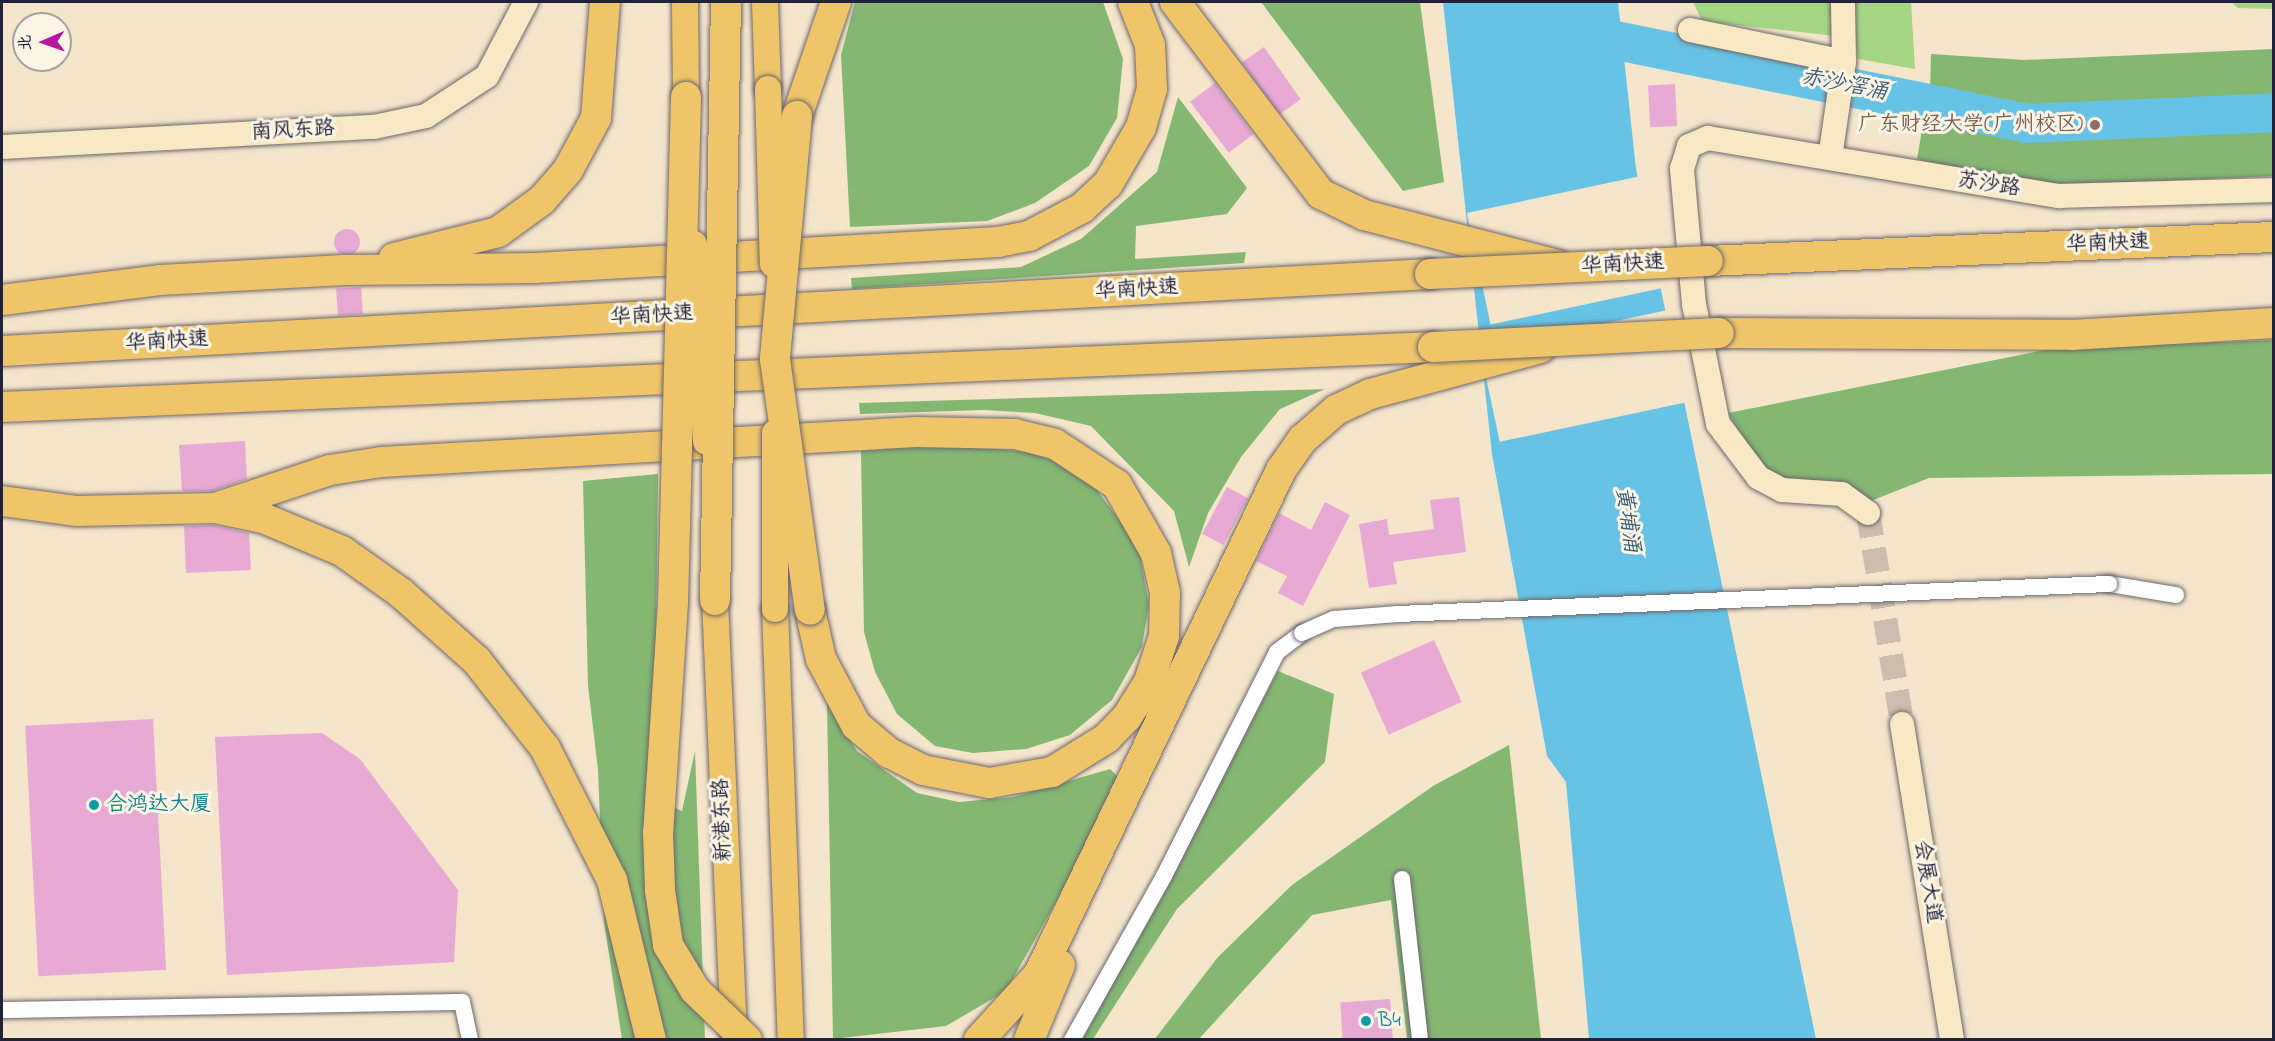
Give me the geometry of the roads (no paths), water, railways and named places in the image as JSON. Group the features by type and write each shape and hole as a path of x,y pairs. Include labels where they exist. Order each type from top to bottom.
{"highway":[{"path":"344,270 498,232 542,200 568,170 596,118 605,2"},
{"path":"715,600 726,2"},
{"path":"215,508 330,470 381,462 916,432 1015,434 1055,444 1117,485 1152,544 1165,593 1164,636 1149,682 1127,717 1107,738 1052,772 988,783 923,770 889,753 856,725 821,659 810,610 775,359 796,116 836,2"},
{"path":"2,300 160,280 344,270 535,268 998,242 1029,236 1082,208 1108,184 1142,127 1152,89 1150,45 1133,2"},
{"path":"1175,2 1321,194 1364,215 1567,268"},
{"path":"1195,2 1201,36"},
{"path":"686,98 674,603 658,832 660,890 668,945 695,990 747,1040"},
{"name":"华南快速","path":"2,351 1430,274 2274,237"},
{"path":"2,407 1719,333 2071,335 2274,323"},
{"path":"979,1040 1039,974 1161,726 1281,470 1303,439 1354,400 1572,340"},
{"path":"2,501 77,511 215,508 263,518 342,551 439,626 513,702 545,748 612,880 651,1040"},
{"path":"1029,1040 1161,726"}],"main road":[{"path":"685,2 686,98"},
{"path":"765,2 775,359 775,609 791,1040"},
{"name":"新港东路","path":"686,98 715,600 734,1040"}],"street":[{"name":"南风东路","path":"2,147 374,127 426,116 458,100 487,76 526,2"},
{"path":"1830,158 1844,62 1843,2"},
{"path":"1690,30 1844,62"},
{"name":"苏沙路","path":"1868,513 1842,494 1782,490 1758,477 1718,424 1694,304 1682,169 1689,146 1707,138 2059,196 2274,190"},
{"path":"1072,1040 1164,876 1277,652 1302,633 1334,619 1398,614 2109,584 2176,595"},
{"name":"会展大道","path":"1902,724 1952,1040"},
{"path":"1402,879 1420,1040"},
{"path":"2,1010 462,1002 470,1040"}],"water":[{"name":"黄埔涌","path":"1443,2 1618,2 1636,169 1816,1039 1589,1039 1566,782 1547,756 1492,454"}],"waterway":[{"name":"赤沙滘涌","path":"1571,31 2026,123 2274,112"}],"tunnel":[{"path":"1868,513 1902,724"}],"place":[{"name":"广东财经大学(广州校区)","path":"2095,125"},
{"name":"合鸿达大厦","path":"94,805"},
{"name":"B4","path":"1366,1021"}]}
